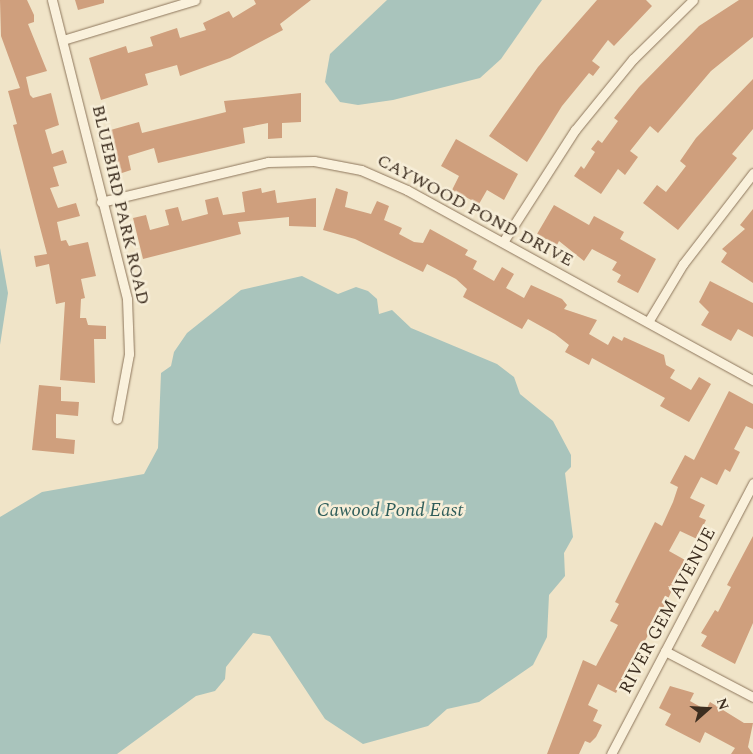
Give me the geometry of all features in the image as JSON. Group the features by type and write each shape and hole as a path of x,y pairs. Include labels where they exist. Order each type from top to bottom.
{"street":[{"name":"BLUEBIRD PARK ROAD","path":"52,0 129,314 128,366 117,419"},
{"path":"63,40 195,0"},
{"path":"503,242 575,130 633,59 693,0"},
{"name":"CAYWOOD POND DRIVE","path":"101,202 258,164 326,163 384,179 503,242 753,380"},
{"path":"648,322 683,264 753,173"},
{"name":"RIVER GEM AVENUE","path":"611,754 753,483"},
{"path":"665,651 753,697"}],"water":[{"path":"387,0 542,0 501,59 480,78 393,100 358,105 340,102 325,82 330,54"},
{"path":"0,248 8,293 0,345"},
{"name":"Cawood Pond East","path":"302,276 338,294 356,287 368,291 377,299 379,314 392,310 411,328 497,364 514,377 520,394 553,421 571,455 571,467 565,473 573,537 564,553 565,576 549,595 547,637 533,665 479,702 447,709 428,726 363,744 325,719 270,636 253,633 226,667 225,679 215,691 196,696 117,754 0,754 0,517 42,492 144,474 158,448 161,373 171,366 174,352 187,333 241,290"}],"building":[{"path":"0,0 27,0 34,15 34,22 28,24 47,71 26,77 30,95 33,98 51,93 59,125 45,130 52,154 63,150 67,163 53,167 59,186 50,188 58,208 76,203 80,216 57,222 61,241 66,240 69,246 88,242 96,276 81,279 85,298 81,299 80,318 86,318 88,325 106,326 106,339 94,339 95,383 60,380 65,302 56,304 49,264 36,267 34,256 47,254 13,125 17,124 8,91 20,88 1,36"},
{"path":"75,0 104,0 104,3 78,10"},
{"path":"254,0 311,0 280,24 283,30 230,58 180,76 177,65 145,74 148,85 101,100 89,58 126,46 128,53 153,46 150,37 177,28 180,38 206,30 203,23 229,11 233,18 256,4"},
{"path":"597,0 646,0 652,6 614,46 608,40 592,61 600,67 593,76 589,73 562,106 527,162 489,136 538,67"},
{"path":"739,0 753,0 753,37 711,71 658,133 650,126 630,151 638,157 625,175 618,169 601,194 574,176 581,166 584,169 595,152 591,149 598,140 602,143 618,121 614,118 639,87 699,26"},
{"path":"753,79 753,129 732,154 737,158 678,230 643,203 657,185 666,192 686,166 680,161 696,138"},
{"path":"301,93 301,122 282,123 282,138 268,139 268,123 243,128 245,143 158,163 154,148 128,156 131,170 119,174 107,131 139,122 142,133 226,112 224,101"},
{"path":"456,139 518,174 504,200 487,190 479,204 452,190 459,176 441,166"},
{"path":"261,188 262,193 275,190 277,203 316,198 316,227 289,226 289,217 238,222 241,234 143,259 133,218 146,215 150,230 169,225 165,210 178,207 182,221 208,214 205,200 218,197 223,215 245,212 242,192"},
{"path":"336,188 348,192 345,207 371,214 377,201 389,206 384,220 402,228 399,234 414,242 423,243 430,229 468,250 465,255 477,261 473,269 494,281 502,267 514,274 506,288 524,298 531,285 562,299 567,305 564,309 597,320 589,334 608,345 613,336 622,341 624,337 664,355 666,365 675,370 670,378 691,390 699,377 711,384 689,422 660,406 665,398 592,358 589,365 565,352 569,345 555,334 528,319 522,329 463,297 467,289 456,279 427,264 423,272 355,239 323,230"},
{"path":"554,205 589,225 594,216 624,232 620,239 656,259 638,293 617,282 621,275 612,270 617,262 592,249 584,261 559,241 557,245 537,234"},
{"path":"753,209 753,283 721,262 727,253 722,249 745,229 740,225"},
{"path":"710,281 753,303 753,337 738,329 731,341 701,325 709,312 699,302"},
{"path":"39,385 61,387 61,401 79,402 78,416 56,414 56,438 75,440 74,454 32,450"},
{"path":"729,391 753,404 753,429 746,426 734,449 740,452 730,472 725,469 717,485 701,477 690,498 705,505 699,517 706,520 697,539 680,531 669,551 685,560 668,599 616,693 598,684 588,705 598,710 593,721 602,725 596,737 590,743 585,741 579,754 547,754 583,660 596,666 618,625 610,621 619,604 615,602 655,522 662,526 678,487 670,483 685,455 694,460"},
{"path":"753,536 753,623 735,664 701,646 707,636 701,633 715,610 718,612 731,587 727,585"},
{"path":"670,686 694,693 690,701 706,710 710,702 744,723 753,723 748,747 753,754 731,754 735,748 705,732 700,743 665,725 671,714 659,708"}]}
